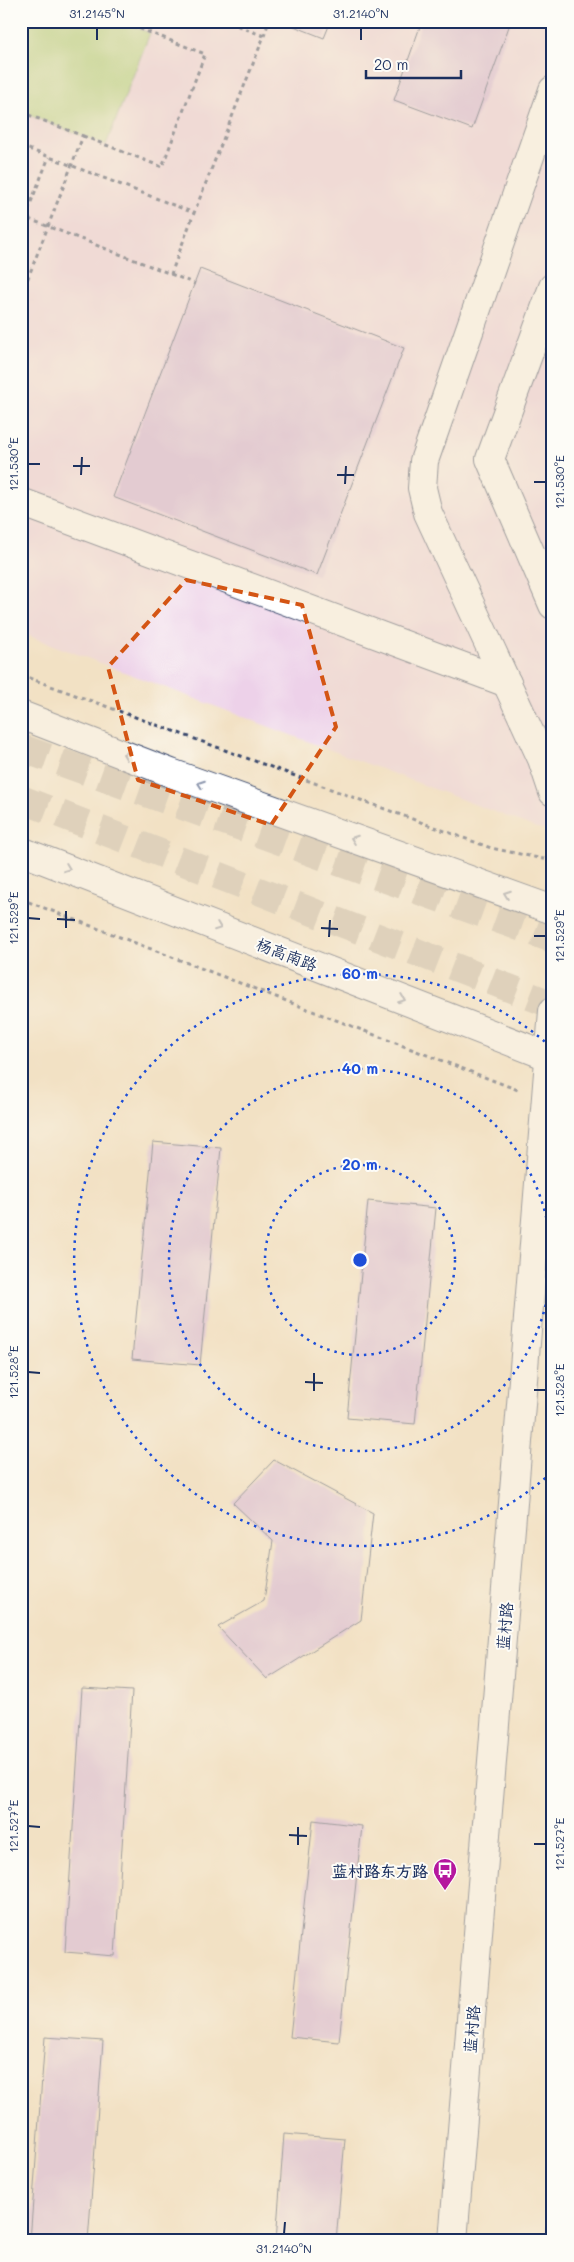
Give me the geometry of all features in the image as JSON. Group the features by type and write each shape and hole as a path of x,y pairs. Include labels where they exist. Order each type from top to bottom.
{"street":[{"path":"553,90 424,462 422,488 428,513 542,760 553,792"},
{"path":"553,287 490,459 553,605"},
{"path":"21,502 507,683"},
{"path":"21,715 171,773 553,910"},
{"name":"杨高南路","path":"21,851 551,1057"},
{"name":"蓝村路","path":"454,2241 545,1101 551,1057 553,1011"}],"path":[{"path":"21,112 162,167 206,54 120,21"},
{"path":"225,21 264,36"},
{"path":"171,274 269,21"},
{"path":"21,296 83,136"},
{"path":"21,146 194,213"},
{"path":"49,157 23,217 195,284"},
{"path":"21,675 491,848 553,861"},
{"path":"21,899 545,1101"}],"highlighted area":[{"path":"186,580 302,605 336,727 271,825 138,780 108,667"}],"shaded area":[{"path":"21,21 553,21 553,830 537,828 21,633"}],"green space":[{"path":"21,21 120,21 150,33 106,145 21,112"}],"building":[{"path":"281,21 331,21 324,38"},
{"path":"422,21 511,21 472,129 394,100"},
{"path":"200,269 404,348 317,575 113,497"},
{"path":"153,1142 221,1148 200,1365 132,1359"},
{"path":"368,1201 436,1208 415,1424 347,1418"},
{"path":"274,1460 373,1513 361,1620 267,1679 218,1627 264,1601 273,1541 233,1503"},
{"path":"82,1688 132,1691 115,1956 65,1952"},
{"path":"313,1820 362,1826 339,2042 290,2037"},
{"path":"45,2037 103,2041 88,2241 30,2241"},
{"path":"284,2134 345,2139 336,2241 276,2241"},
{"path":"551,2174 553,2241 545,2241"}],"tunnel":[{"path":"21,748 553,939"},
{"path":"21,799 553,1005"}],"place":[{"name":"蓝村路东方路","path":"445,1891"}]}
